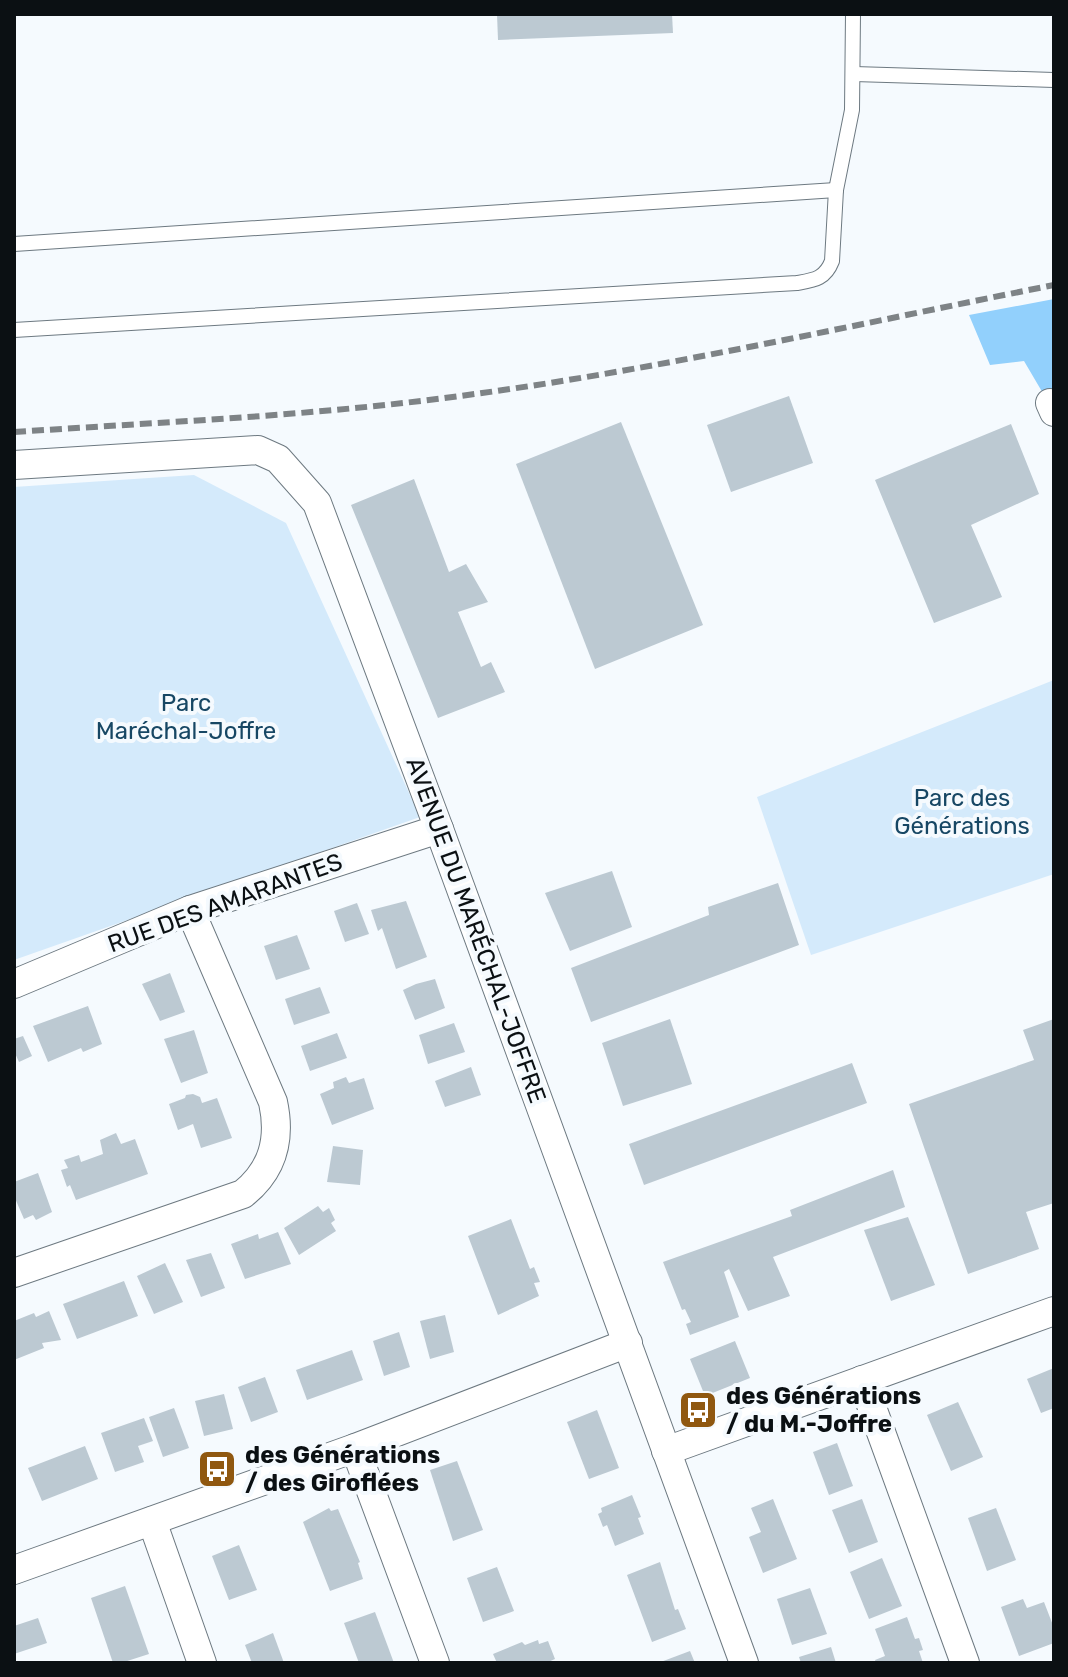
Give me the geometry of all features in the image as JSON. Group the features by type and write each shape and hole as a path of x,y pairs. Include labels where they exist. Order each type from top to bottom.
{"street":[{"name":"AVENUE DU MARÉCHAL-JOFFRE","path":"14,465 258,450 278,459 317,503 744,1663"},
{"name":"RUE DES AMARANTES","path":"14,984 190,910 439,829"},
{"path":"14,1273 243,1194 256,1184 274,1153 277,1119 273,1102 190,910"},
{"path":"666,1451 1054,1311"},
{"path":"14,1570 355,1448 628,1343"},
{"path":"862,1380 965,1663"},
{"path":"355,1448 435,1663"},
{"path":"152,1521 202,1663"}],"lane":[{"path":"14,330 797,283 822,277 832,261 836,190 852,110 853,14"},
{"path":"854,74 1054,80"},
{"path":"14,244 836,190"}],"green space":[{"name":"Parc Maréchal-Joffre","path":"194,475 286,523 420,817 14,960 14,487"},
{"name":"Parc des Générations","path":"1054,680 1054,874 811,955 757,797"}],"shaded area":[{"path":"1054,299 1054,412 1024,361 990,365 969,315"}],"building":[{"path":"497,14 672,14 673,33 498,40"},
{"path":"789,396 813,463 731,492 707,425"},
{"path":"621,422 703,625 595,669 516,464"},
{"path":"1011,424 1039,494 971,525 1002,597 934,623 875,480"},
{"path":"414,479 449,572 466,564 488,602 458,612 481,667 491,662 505,692 438,718 351,505"},
{"path":"612,871 632,927 570,951 545,893"},
{"path":"778,883 799,945 591,1022 571,968 709,915 708,907"},
{"path":"406,901 427,957 396,969 382,928 378,931 371,910"},
{"path":"357,903 369,934 345,942 334,911"},
{"path":"297,935 310,969 276,980 264,946"},
{"path":"170,973 185,1012 160,1021 142,984"},
{"path":"435,979 445,1008 415,1020 403,990"},
{"path":"320,987 330,1013 294,1025 285,999"},
{"path":"88,1006 102,1044 83,1052 81,1048 48,1062 33,1026"},
{"path":"670,1019 692,1084 623,1106 602,1043"},
{"path":"1054,1019 1054,1203 1026,1212 1039,1249 968,1274 909,1104 1034,1060 1023,1030"},
{"path":"454,1023 465,1052 428,1064 419,1035"},
{"path":"194,1030 208,1073 181,1083 164,1039"},
{"path":"337,1033 347,1058 310,1071 301,1046"},
{"path":"23,1036 32,1056 19,1062 14,1051 14,1039"},
{"path":"852,1063 867,1103 644,1185 629,1144"},
{"path":"471,1067 481,1095 445,1107 435,1081"},
{"path":"346,1077 349,1083 364,1078 374,1109 332,1125 320,1094 334,1088 333,1082"},
{"path":"193,1094 200,1097 202,1103 217,1098 232,1138 201,1148 193,1124 178,1130 169,1104"},
{"path":"116,1133 121,1144 135,1139 148,1174 76,1200 61,1170 68,1168 64,1160 79,1155 81,1162 103,1154 100,1140"},
{"path":"333,1146 363,1150 360,1185 327,1182"},
{"path":"893,1170 905,1207 773,1257 790,1296 748,1311 729,1269 724,1272 739,1317 690,1335 686,1324 691,1322 685,1309 682,1310 663,1262 792,1216 790,1210"},
{"path":"38,1173 52,1212 36,1220 33,1215 24,1219 14,1196 14,1182"},
{"path":"318,1206 323,1212 329,1208 335,1220 331,1223 336,1231 299,1255 284,1228"},
{"path":"908,1217 935,1285 891,1301 864,1230"},
{"path":"511,1219 530,1269 534,1267 540,1282 534,1283 539,1296 498,1315 468,1236"},
{"path":"278,1232 291,1264 245,1279 231,1244 258,1234 259,1239"},
{"path":"211,1253 225,1288 201,1297 186,1260"},
{"path":"165,1263 183,1302 154,1314 137,1276"},
{"path":"124,1281 138,1316 77,1339 63,1304"},
{"path":"49,1311 61,1340 42,1343 44,1348 14,1360 14,1321"},
{"path":"445,1315 454,1352 430,1359 420,1321"},
{"path":"399,1332 410,1367 384,1376 373,1341"},
{"path":"735,1341 750,1378 705,1396 690,1359"},
{"path":"352,1350 363,1380 307,1400 296,1370"},
{"path":"1054,1368 1054,1408 1041,1413 1027,1379"},
{"path":"265,1377 278,1412 251,1422 238,1387"},
{"path":"224,1394 233,1429 204,1436 195,1401"},
{"path":"958,1402 983,1457 951,1471 927,1415"},
{"path":"174,1408 189,1448 163,1457 149,1417"},
{"path":"597,1410 619,1468 589,1479 567,1422"},
{"path":"144,1418 153,1441 138,1446 144,1462 115,1472 101,1433"},
{"path":"837,1443 853,1486 829,1495 813,1452"},
{"path":"85,1446 98,1479 42,1501 28,1468"},
{"path":"457,1461 483,1530 453,1541 430,1470"},
{"path":"632,1495 644,1534 615,1546 607,1525 603,1527 598,1514 602,1512 601,1508"},
{"path":"773,1499 797,1559 763,1573 749,1537 761,1532 751,1508"},
{"path":"862,1499 878,1542 849,1553 832,1510"},
{"path":"329,1508 331,1511 338,1509 360,1562 363,1579 330,1591 303,1522"},
{"path":"996,1508 1016,1560 987,1571 968,1518"},
{"path":"239,1545 257,1590 229,1600 212,1556"},
{"path":"882,1558 902,1606 869,1619 850,1572"},
{"path":"660,1562 675,1610 678,1609 686,1629 652,1642 627,1575"},
{"path":"497,1567 514,1611 483,1622 467,1578"},
{"path":"125,1586 149,1654 113,1663 91,1598"},
{"path":"810,1588 827,1634 792,1645 777,1599"},
{"path":"1023,1599 1027,1608 1044,1602 1054,1628 1054,1643 1019,1656 1001,1607"},
{"path":"375,1612 394,1663 359,1663 344,1623"},
{"path":"907,1617 915,1639 919,1638 923,1663 876,1663 875,1660 885,1656 875,1629"},
{"path":"38,1618 47,1643 14,1654 14,1626"},
{"path":"273,1633 284,1663 252,1663 245,1645"},
{"path":"538,1640 539,1644 548,1641 555,1659 546,1663 497,1663 493,1654 522,1642 525,1645"},
{"path":"831,1647 836,1663 801,1663 799,1657"},
{"path":"690,1651 695,1663 658,1663"}],"railway":[{"path":"14,432 293,414 460,396 683,360 1054,285"}],"place":[{"name":"des Générations / du M.-Joffre","path":"698,1410"},
{"name":"des Générations / des Giroflées","path":"217,1469"}]}
